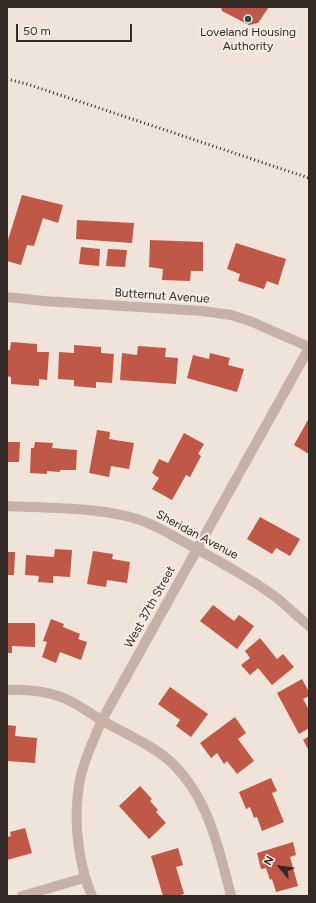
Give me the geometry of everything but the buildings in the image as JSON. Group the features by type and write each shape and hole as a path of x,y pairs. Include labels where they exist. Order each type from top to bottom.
{"street":[{"name":"Butternut Avenue","path":"7,297 44,301 202,311 231,315 250,321 309,348"},
{"name":"West 37th Street","path":"92,896 84,878 77,833 78,793 87,754 102,720 309,348"},
{"name":"Sheridan Avenue","path":"7,506 75,509 139,520 164,531 225,564 278,599 309,626"},
{"path":"7,690 20,689 41,692 62,698 152,749 170,762 186,779 198,796 210,822 231,896"},
{"path":"22,896 84,878"}],"railway":[{"path":"7,79 30,85 309,178"}],"place":[{"name":"Loveland Housing Authority","path":"248,19"}]}
